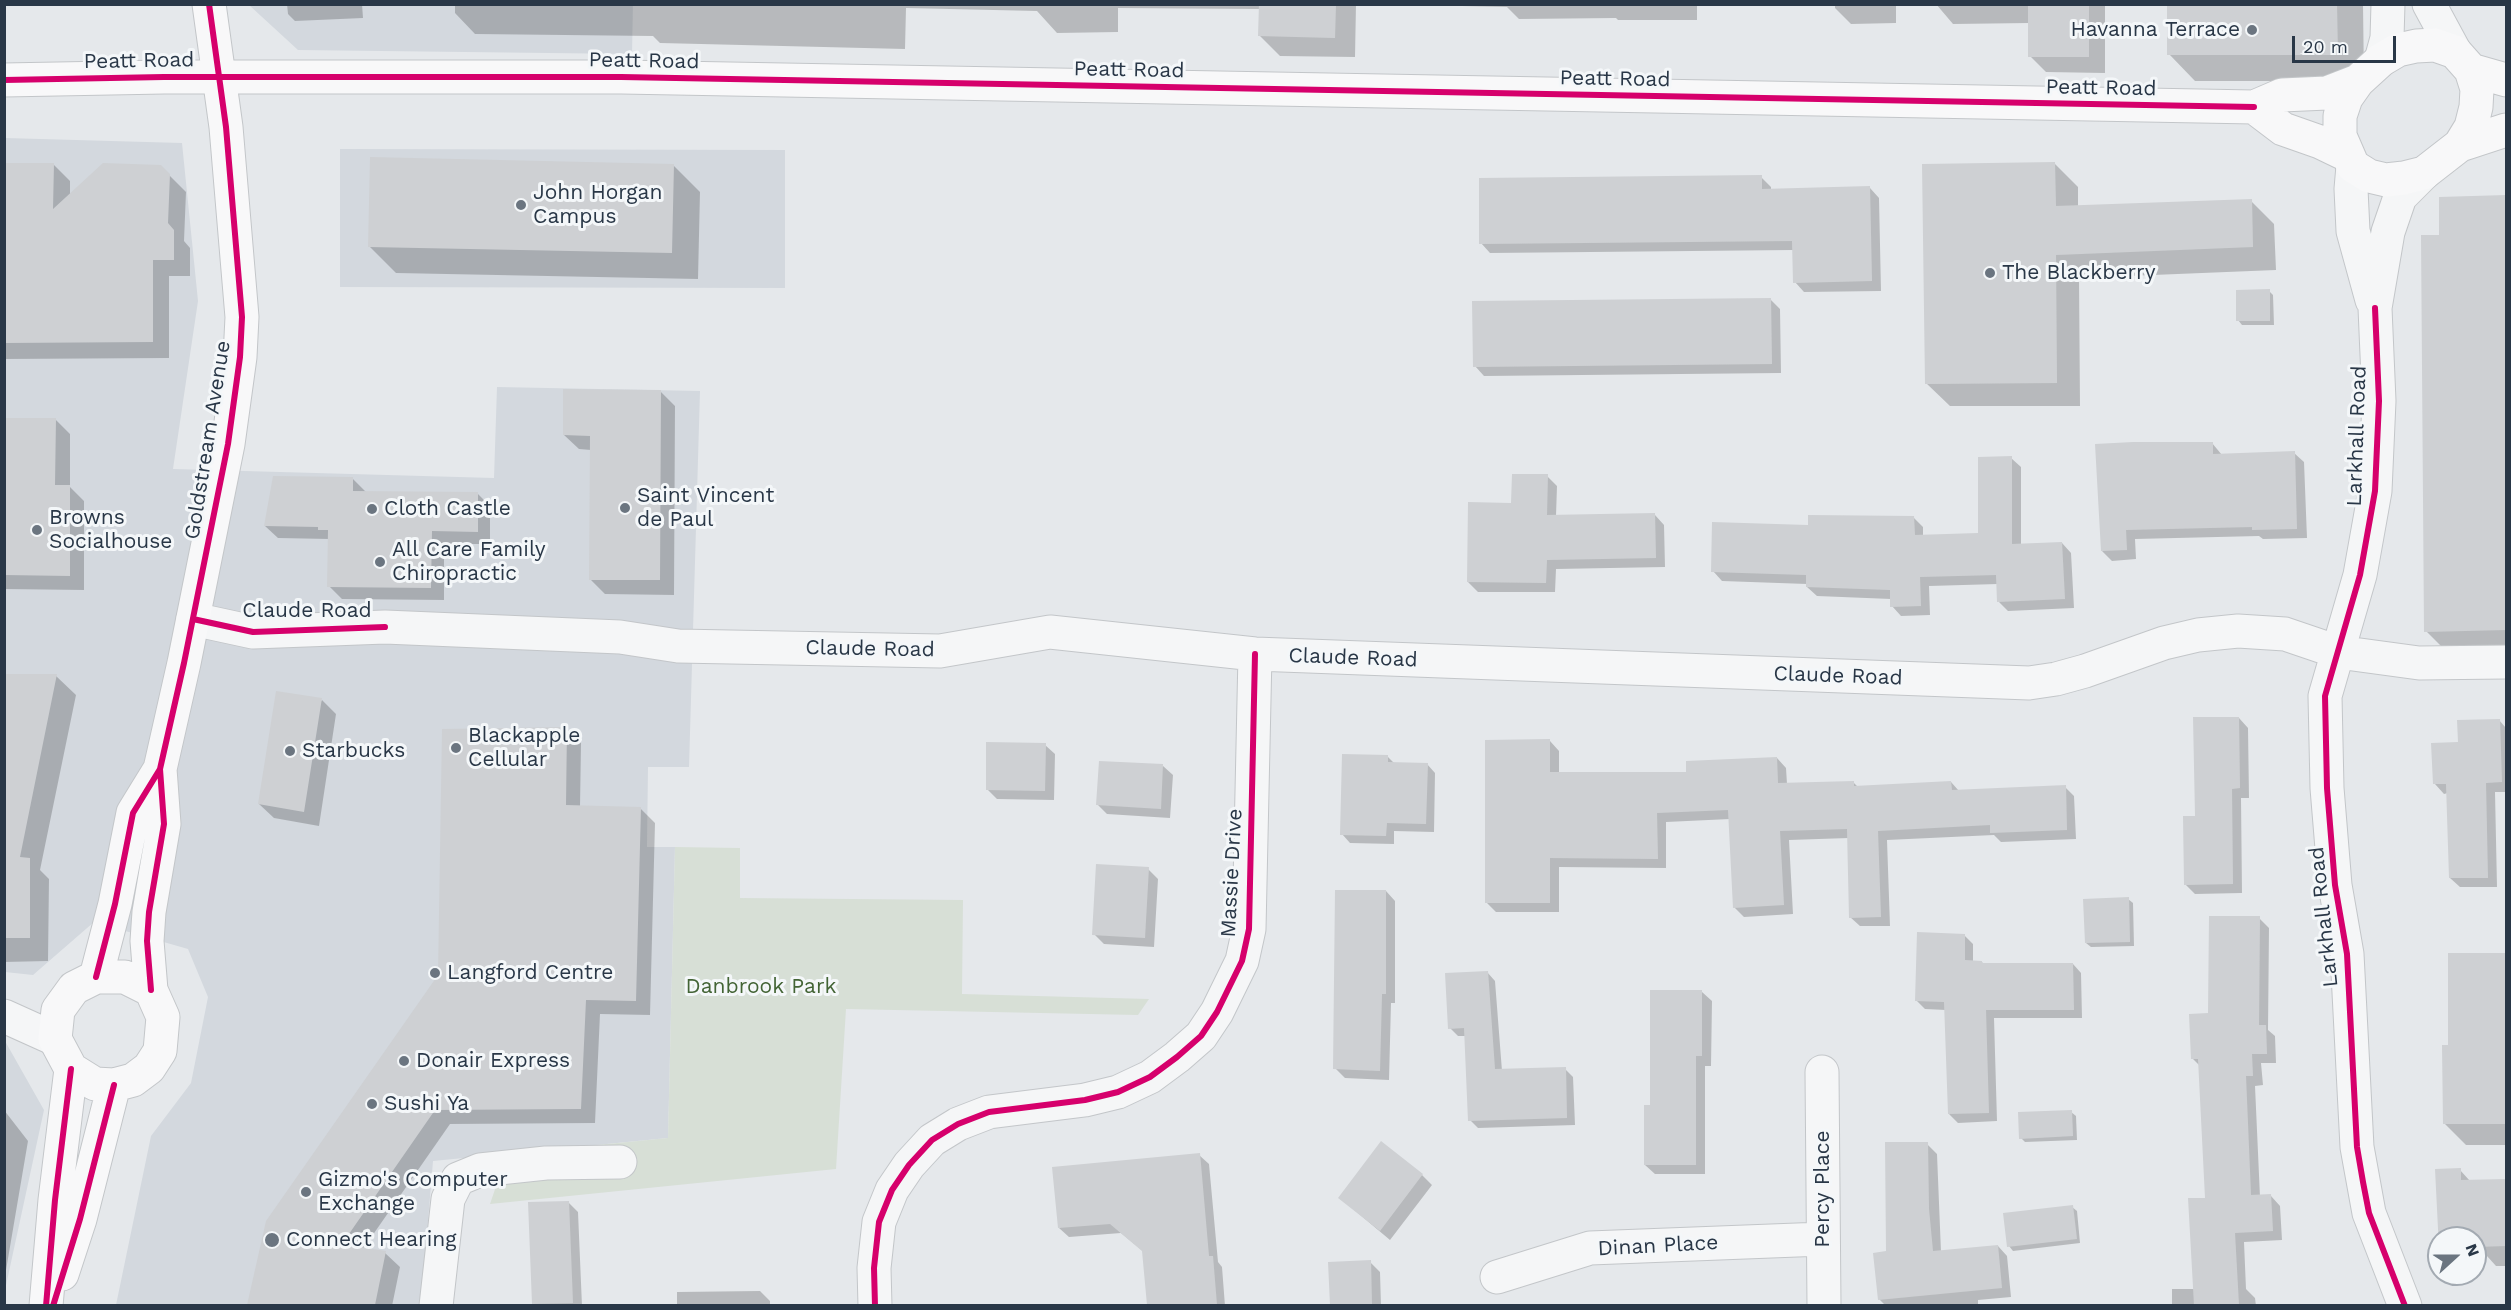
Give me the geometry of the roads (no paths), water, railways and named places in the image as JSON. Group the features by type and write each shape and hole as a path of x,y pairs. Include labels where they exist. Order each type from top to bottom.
{"street":[{"name":"Goldstream Avenue","path":"151,990 147,941 149,912 165,824 160,769 228,444 240,357 242,316 226,127 208,4"},
{"path":"2350,161 2340,136 2340,116 2346,98 2369,70 2387,38 2388,4"},
{"path":"2429,4 2477,89 2476,107 2471,126 2460,145"},
{"path":"2369,70 2398,50 2435,45 2463,61 2506,80"},
{"name":"Peatt Road","path":"4,80 219,77 621,77 2254,107 2282,95 2327,93 2369,70"},
{"path":"2254,107 2283,129 2320,142 2369,176 2386,180 2424,173 2460,145 2506,130"},
{"name":"Larkhall Road","path":"2350,161 2353,231 2374,308 2379,400 2375,491 2360,575 2325,696 2327,788 2335,885 2347,954 2357,1147 2370,1213 2405,1305"},
{"name":"Larkhall Road","path":"2374,308 2388,232 2400,197 2424,173"},
{"name":"Claude Road","path":"193,619 253,632 385,627 620,637 678,646 940,651 1050,632 1256,654 2029,683 2056,680 2164,643 2198,635 2238,631 2285,634 2338,652 2419,663 2506,662"},
{"name":"Massie Drive","path":"875,1305 874,1268 879,1222 892,1190 909,1165 932,1140 958,1124 989,1112 1084,1100 1118,1092 1150,1077 1177,1057 1201,1035 1217,1012 1242,961 1249,929 1256,654"},
{"name":"Goldstream Avenue","path":"96,977 115,904 133,813 160,769"},
{"path":"46,1305 55,1200 71,1069 57,1024 74,988 96,977 125,977 151,990 163,1017 160,1051 149,1068 133,1080 114,1085 95,1084 71,1069"},
{"path":"4,1008 57,1024"},
{"path":"4,1016 57,1024"},
{"name":"Percy Place","path":"1822,1072 1824,1305"},
{"path":"53,1305 80,1219 114,1085"},
{"path":"436,1305 448,1199 458,1179 480,1170 524,1165 620,1162"},
{"name":"Dinan Place","path":"1497,1276 1590,1248 1823,1239"}],"place":[{"name":"Havanna Terrace","path":"2252,30"},
{"name":"John Horgan Campus","path":"521,205"},
{"name":"The Blackberry","path":"1990,273"},
{"name":"Saint Vincent de Paul","path":"625,508"},
{"name":"Cloth Castle","path":"372,509"},
{"name":"Browns Socialhouse","path":"37,530"},
{"name":"All Care Family Chiropractic","path":"380,562"},
{"name":"Blackapple Cellular","path":"456,748"},
{"name":"Starbucks","path":"290,751"},
{"name":"Langford Centre","path":"435,973"},
{"name":"Donair Express","path":"404,1061"},
{"name":"Sushi Ya","path":"372,1104"},
{"name":"Gizmo's Computer Exchange","path":"306,1192"},
{"name":"Connect Hearing","path":"272,1240"}],"park label":[{"name":"Danbrook Park","path":"761,987"}]}
